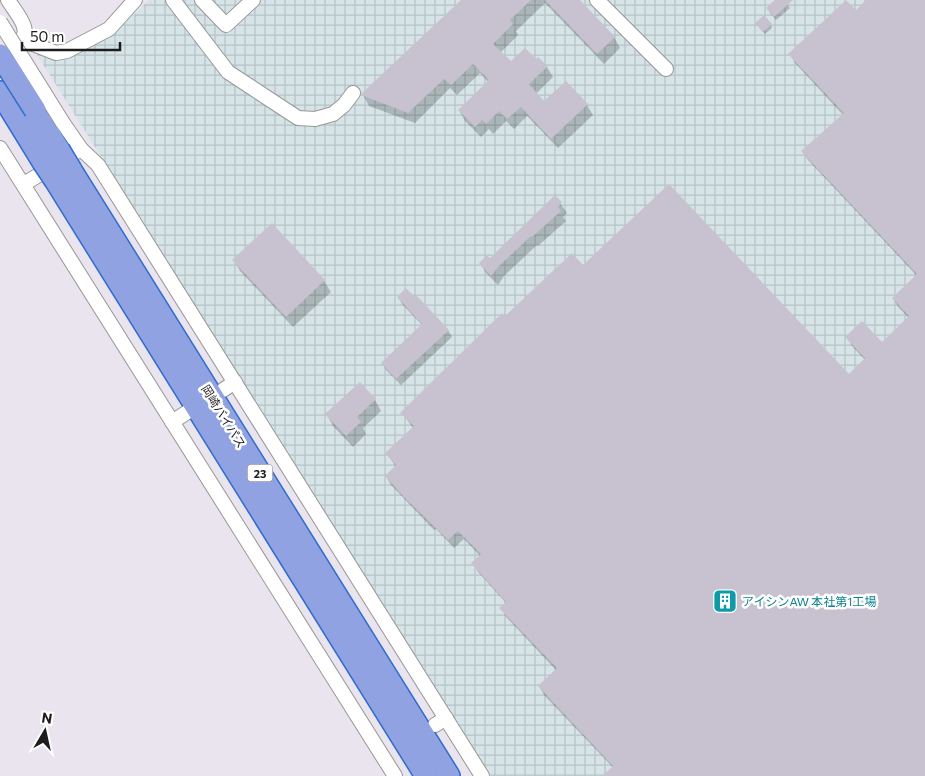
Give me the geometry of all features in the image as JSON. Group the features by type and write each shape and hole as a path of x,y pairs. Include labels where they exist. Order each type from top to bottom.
{"highway":[{"name":"岡崎バイパス","path":"0,56 26,116 449,776"},
{"name":"岡崎バイパス","path":"0,92 26,116"},
{"name":"岡崎バイパス","path":"63,175 426,776"}],"street":[{"path":"0,56 23,40 25,34 25,28 8,0"},
{"path":"23,40 56,53 67,51 109,29 135,0"},
{"path":"174,0 228,72 298,118 315,119 333,114 344,105 353,93"},
{"path":"202,0 226,25 253,0"},
{"path":"597,0 666,69"},
{"path":"0,22 81,150 98,165 235,382 440,722 482,776"},
{"path":"0,148 172,422 389,753 396,776"},
{"path":"24,184 81,150"},
{"path":"223,390 235,382"},
{"path":"172,422 189,411"}],"shaded area":[{"path":"149,0 925,0 925,776 491,776 34,50 62,60 115,33"}],"building":[{"path":"461,0 531,0 510,20 513,24 493,44 511,61 525,48 536,59 538,57 548,66 529,84 544,101 566,81 588,104 551,139 521,107 507,119 499,111 486,124 482,120 475,127 458,110 489,80 473,64 451,85 444,79 408,113 361,95"},
{"path":"545,0 580,0 615,37 597,54"},
{"path":"775,0 793,0 774,17 766,8"},
{"name":"アイシンAW 本社第1工場","path":"846,0 856,10 866,0 925,0 925,776 602,776 613,766 538,686 557,668 499,608 506,602 471,563 481,554 458,531 448,540 404,497 385,476 396,465 385,453 414,426 400,413 502,313 505,316 572,253 583,265 669,184 849,374 865,358 845,337 862,321 882,342 909,316 892,298 917,274 801,151 844,113 788,54"},
{"path":"764,15 772,24 763,32 755,23"},
{"path":"555,195 562,202 558,207 561,211 531,236 491,276 479,263 487,255 490,258"},
{"path":"272,223 325,280 286,317 232,260"},
{"path":"406,288 415,297 417,296 449,330 396,379 381,363 422,324 397,297"},
{"path":"360,382 376,399 357,417 361,422 346,436 325,414"}],"place":[{"name":"アイシンAW 本社第1工場","path":"725,601"}]}
